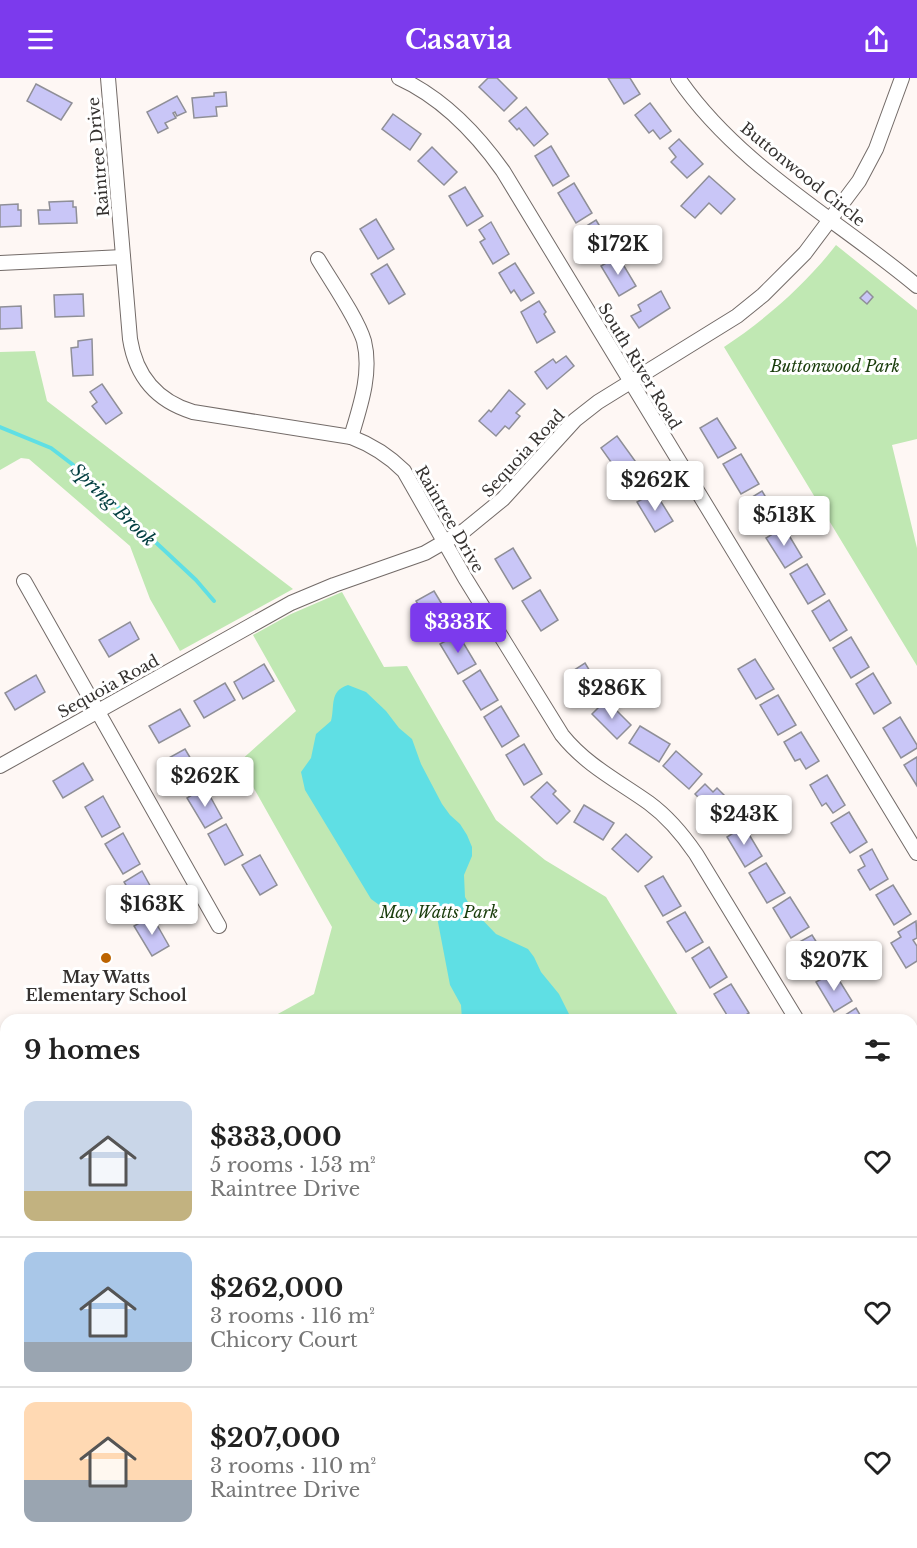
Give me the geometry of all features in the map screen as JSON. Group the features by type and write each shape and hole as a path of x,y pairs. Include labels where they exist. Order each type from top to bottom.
{"street":[{"name":"Raintree Drive","path":"108,78 132,353 144,380 158,395 179,408 351,437 371,444 404,471 444,542 562,735 578,753 650,804 683,836 793,1014"},
{"name":"South River Road","path":"399,78 428,94 452,113 483,143 503,171 917,853"},
{"name":"Buttonwood Circle","path":"678,78 702,108 746,153 917,286"},
{"name":"Sequoia Road","path":"0,766 291,603 334,585 425,553 465,530 503,499 575,420 598,402 749,307 789,271 831,220 867,167 902,78"},
{"path":"0,262 123,257"},
{"path":"318,259 359,328 366,353 365,383 351,437"},
{"path":"24,581 219,926"}],"green space":[{"name":"Buttonwood Park","path":"836,245 917,310 917,439 892,445 917,548 917,666 724,347 784,300"},
{"path":"35,351 47,401 293,589 180,651 150,599 130,546 29,459 21,458 0,470 0,352"},
{"name":"May Watts Park","path":"342,592 384,667 407,666 496,820 545,860 606,897 677,1014 278,1014 314,994 332,927 239,762 296,711 253,635 291,614"}],"water":[{"path":"348,685 366,692 412,739 421,764 442,804 460,824 472,847 472,856 464,875 465,897 472,909 496,934 528,949 541,972 559,994 569,1014 462,1014 461,1005 450,985 437,917 428,912 424,914 389,912 371,899 305,790 301,772 311,758 316,734 331,721 335,695"}],"building":[{"path":"488,78 497,78 517,98 504,111 479,87"},
{"path":"608,78 630,78 640,94 624,104"},
{"path":"36,84 72,103 61,120 27,101"},
{"path":"226,92 227,106 216,107 217,116 194,118 192,98 214,96 214,93"},
{"path":"177,96 186,112 177,116 175,112 173,113 176,118 165,123 168,128 158,133 147,112"},
{"path":"650,103 671,131 660,139 653,130 649,133 635,115"},
{"path":"526,107 548,134 534,146 519,128 517,130 509,121"},
{"path":"393,114 421,134 410,150 382,129"},
{"path":"679,139 703,164 687,178 671,162 676,157 669,148"},
{"path":"551,146 569,176 553,186 535,156"},
{"path":"432,147 457,172 444,185 418,161"},
{"path":"709,176 735,199 721,214 709,203 695,218 681,206"},
{"path":"574,183 592,213 576,223 558,193"},
{"path":"465,187 483,216 467,226 449,196"},
{"path":"73,201 73,207 76,207 77,223 39,224 38,210 50,210 49,202"},
{"path":"18,204 18,210 21,210 21,226 0,227 0,205"},
{"path":"376,219 394,249 378,259 360,229"},
{"path":"596,220 614,250 598,259 580,230"},
{"path":"491,222 509,254 493,264 480,242 485,239 479,230"},
{"path":"618,256 636,286 619,296 601,266"},
{"path":"515,263 534,293 521,301 514,290 511,293 499,273"},
{"path":"387,264 405,294 389,304 371,274"},
{"path":"661,291 670,308 639,328 631,316 641,311 638,305"},
{"path":"867,291 873,297 867,304 860,298"},
{"path":"83,294 84,316 55,317 54,295"},
{"path":"539,301 555,332 537,343 521,312"},
{"path":"21,306 22,328 0,329 0,307"},
{"path":"92,339 93,375 73,376 71,348 78,347 78,341"},
{"path":"566,356 574,366 547,389 535,372 553,359 556,363"},
{"path":"102,384 122,413 106,424 92,406 97,402 90,392"},
{"path":"509,390 525,404 516,413 520,416 509,429 505,426 496,436 479,421 489,410 491,412"},
{"path":"717,418 736,448 718,458 700,428"},
{"path":"617,436 638,465 621,476 601,448"},
{"path":"741,454 759,484 741,494 723,464"},
{"path":"762,491 780,521 763,532 744,502"},
{"path":"655,492 673,521 655,532 637,502"},
{"path":"784,527 802,557 785,568 766,538"},
{"path":"513,548 531,578 513,589 495,559"},
{"path":"807,564 825,594 808,604 790,574"},
{"path":"540,590 558,620 541,631 522,601"},
{"path":"434,591 452,621 434,631 416,601"},
{"path":"829,600 847,630 830,641 812,611"},
{"path":"130,622 139,639 109,657 99,640"},
{"path":"458,634 476,664 458,674 440,644"},
{"path":"851,637 869,667 851,678 833,648"},
{"path":"755,659 774,689 756,699 738,669"},
{"path":"585,663 603,693 586,704 568,674"},
{"path":"264,664 274,681 243,699 234,682"},
{"path":"480,670 498,700 481,710 463,681"},
{"path":"873,673 891,703 874,714 856,684"},
{"path":"36,675 45,692 15,710 5,693"},
{"path":"225,683 235,700 204,718 194,701"},
{"path":"778,695 796,725 778,735 760,705"},
{"path":"606,700 631,725 617,739 592,714"},
{"path":"501,706 519,736 502,747 484,717"},
{"path":"180,709 190,726 159,743 149,726"},
{"path":"900,717 917,745 917,748 901,758 883,728"},
{"path":"640,726 670,744 659,762 629,743"},
{"path":"801,732 819,761 806,769 800,759 795,761 784,742"},
{"path":"524,744 542,774 524,785 506,755"},
{"path":"185,749 195,766 200,763 207,777 182,791 165,760"},
{"path":"676,751 702,774 689,789 663,766"},
{"path":"917,757 917,786 904,765"},
{"path":"83,763 93,780 63,798 53,781"},
{"path":"827,775 845,805 833,813 826,803 822,806 810,785"},
{"path":"547,782 556,791 553,794 570,811 557,824 531,797"},
{"path":"705,784 713,792 717,788 734,805 720,819 695,794"},
{"path":"205,787 222,818 205,828 187,798"},
{"path":"103,796 120,827 102,837 85,807"},
{"path":"584,805 614,823 603,840 574,822"},
{"path":"849,812 867,842 850,853 831,823"},
{"path":"226,824 243,855 225,865 208,834"},
{"path":"744,826 762,856 745,867 727,837"},
{"path":"123,833 140,864 123,874 105,844"},
{"path":"626,834 652,857 638,872 612,849"},
{"path":"872,849 888,879 870,890 858,870 865,866 860,856"},
{"path":"260,855 277,885 260,895 242,865"},
{"path":"766,863 785,893 767,903 749,873"},
{"path":"142,871 159,902 142,912 124,882"},
{"path":"663,876 681,906 663,916 645,886"},
{"path":"893,885 911,914 894,925 876,895"},
{"path":"790,897 809,927 791,938 773,908"},
{"path":"685,912 703,942 686,952 667,922"},
{"path":"152,916 169,946 152,956 134,926"},
{"path":"916,921 917,938 913,940 917,946 917,961 906,968 891,943 901,937 898,932"},
{"path":"812,935 830,964 812,975 794,945"},
{"path":"709,947 727,977 710,988 692,958"},
{"path":"834,972 852,1001 834,1012 816,982"},
{"path":"731,984 749,1013 726,1014 714,994"},
{"path":"856,1008 860,1014 847,1014"}],"waterway":[{"name":"Spring Brook","path":"0,427 51,448 72,464 196,580 214,601"}],"place":[{"name":"May Watts Elementary School","path":"106,958"}]}
